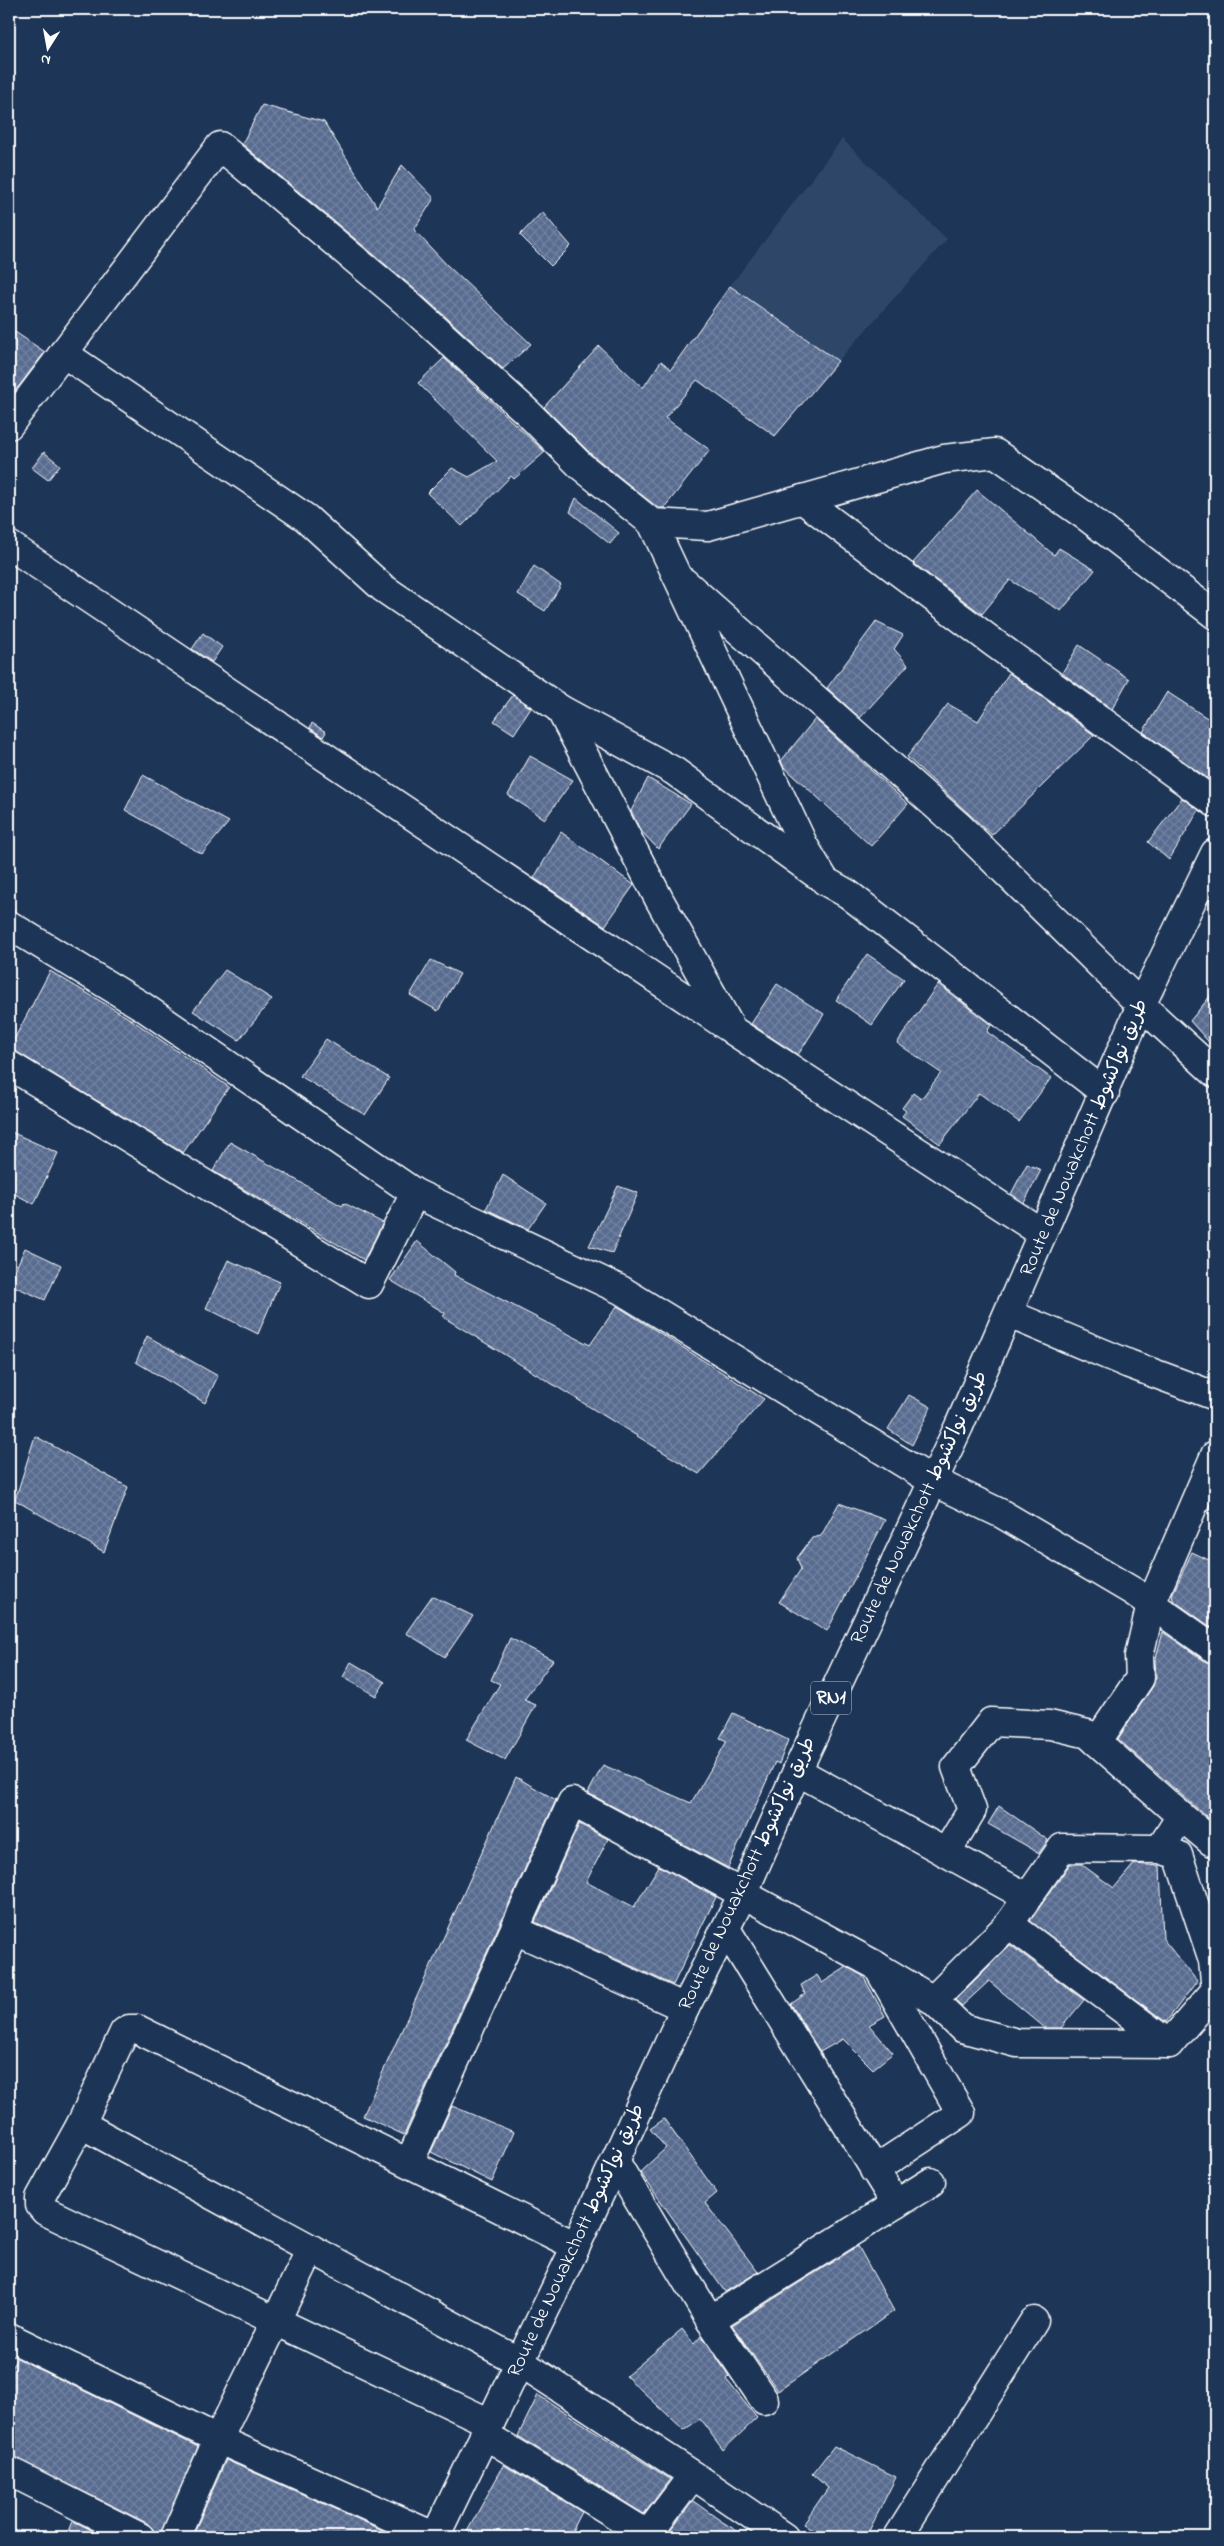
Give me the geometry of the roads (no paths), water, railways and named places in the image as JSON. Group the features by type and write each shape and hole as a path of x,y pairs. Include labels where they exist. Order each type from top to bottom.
{"main road":[{"path":"9,426 220,146 407,303 527,412 581,466 652,523 674,574 804,846 825,881"},
{"path":"63,353 306,518 383,588 560,709 674,771 825,881 848,894 1105,1093"},
{"path":"652,523 708,526 944,459 995,453 1087,517 1215,615"},
{"path":"802,499 994,643 1215,803"},
{"path":"9,545 732,1030 1042,1233"},
{"path":"674,574 960,827 1141,1006 1215,1073"},
{"path":"560,709 660,901 732,1030"},
{"name":"Route de Nouakchott طريق نواكشوط","path":"435,2537 576,2246 685,2008 743,1894 797,1771 933,1482 1009,1314 1042,1233 1105,1093 1141,1006 1215,853"},
{"path":"9,925 142,1006 415,1193 621,1290 933,1482 1002,1514 1151,1604 1215,1649"},
{"path":"9,1065 369,1284 415,1193"},
{"path":"1009,1314 1128,1364 1215,1396"},
{"path":"1097,1742 1140,1678 1139,1656 1151,1604 1215,1455"},
{"path":"946,1853 972,1810 956,1767 991,1722 1050,1725 1088,1734 1212,1842 1215,1840"},
{"path":"797,1771 1027,1898"},
{"path":"409,2163 572,1802 877,1966 933,2000 962,2028 1017,2043 1169,2044 1215,1991"},
{"path":"1160,1849 1181,1816"},
{"path":"933,2000 1009,1924 1062,1848 1160,1849 1178,1856 1213,1960 1215,1982"},
{"path":"1009,1924 1169,2044"},
{"path":"726,1929 896,2204"},
{"path":"515,1930 685,2008"},
{"path":"874,2170 961,2113 877,1966"},
{"path":"576,2246 137,2029 129,2029 124,2032 81,2124 40,2198 40,2206 45,2211 275,2322 487,2428 649,2536 693,2474"},
{"path":"81,2124 520,2362 693,2474 784,2537"},
{"path":"615,2161 710,2320 764,2400"},
{"path":"710,2320 931,2182"},
{"path":"175,2537 218,2439 311,2248"},
{"path":"898,2537 1034,2321"},
{"path":"9,2337 218,2439 435,2537"},
{"path":"9,2471 140,2537"}]}
